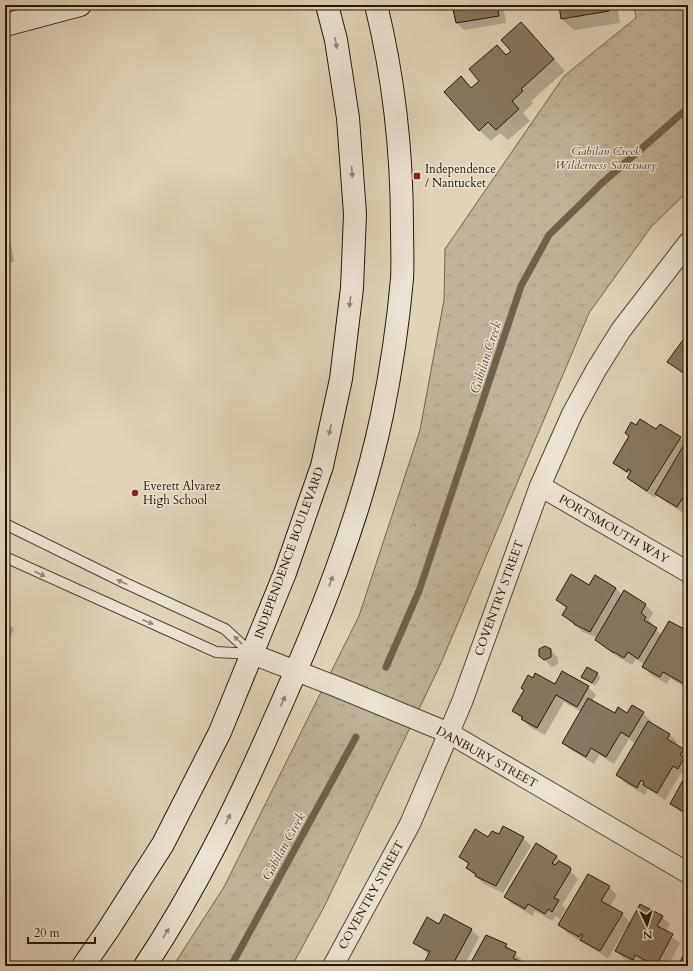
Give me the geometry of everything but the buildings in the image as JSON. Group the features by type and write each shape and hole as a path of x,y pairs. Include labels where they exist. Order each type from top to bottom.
{"street":[{"path":"5,25 80,5"},
{"name":"INDEPENDENCE BOULEVARD","path":"83,966 163,844 220,732 285,573 322,466 341,379 352,288 355,214 348,118 336,40 327,5"},
{"path":"145,966 203,869 256,762 297,671 328,591 365,482 382,415 402,277 402,205 399,142 389,66 376,5"},
{"name":"COVENTRY STREET","path":"333,966 410,824 449,733 540,486 572,414 596,370 625,324 687,246"},
{"name":"PORTSMOUTH WAY","path":"540,486 688,572"},
{"name":"DANBURY STREET","path":"252,654 449,733 688,873"}],"lane":[{"path":"5,524 124,583 225,629 252,654"},
{"path":"5,557 216,652 252,654"}],"green space":[{"name":"Gabilan Creek Wilderness Sanctuary","path":"634,5 688,5 688,191 651,227 589,313 441,663 325,905 292,966 173,966 224,887 359,616 420,430 444,300 445,249 564,76 636,18"}],"waterway":[{"name":"Gabilan Creek","path":"386,667 419,591 521,286 549,235 602,183 688,108"},
{"name":"Gabilan Creek","path":"231,966 356,737"}],"place":[{"name":"Independence / Nantucket","path":"417,176"},
{"name":"Everett Alvarez High School","path":"135,493"}]}
